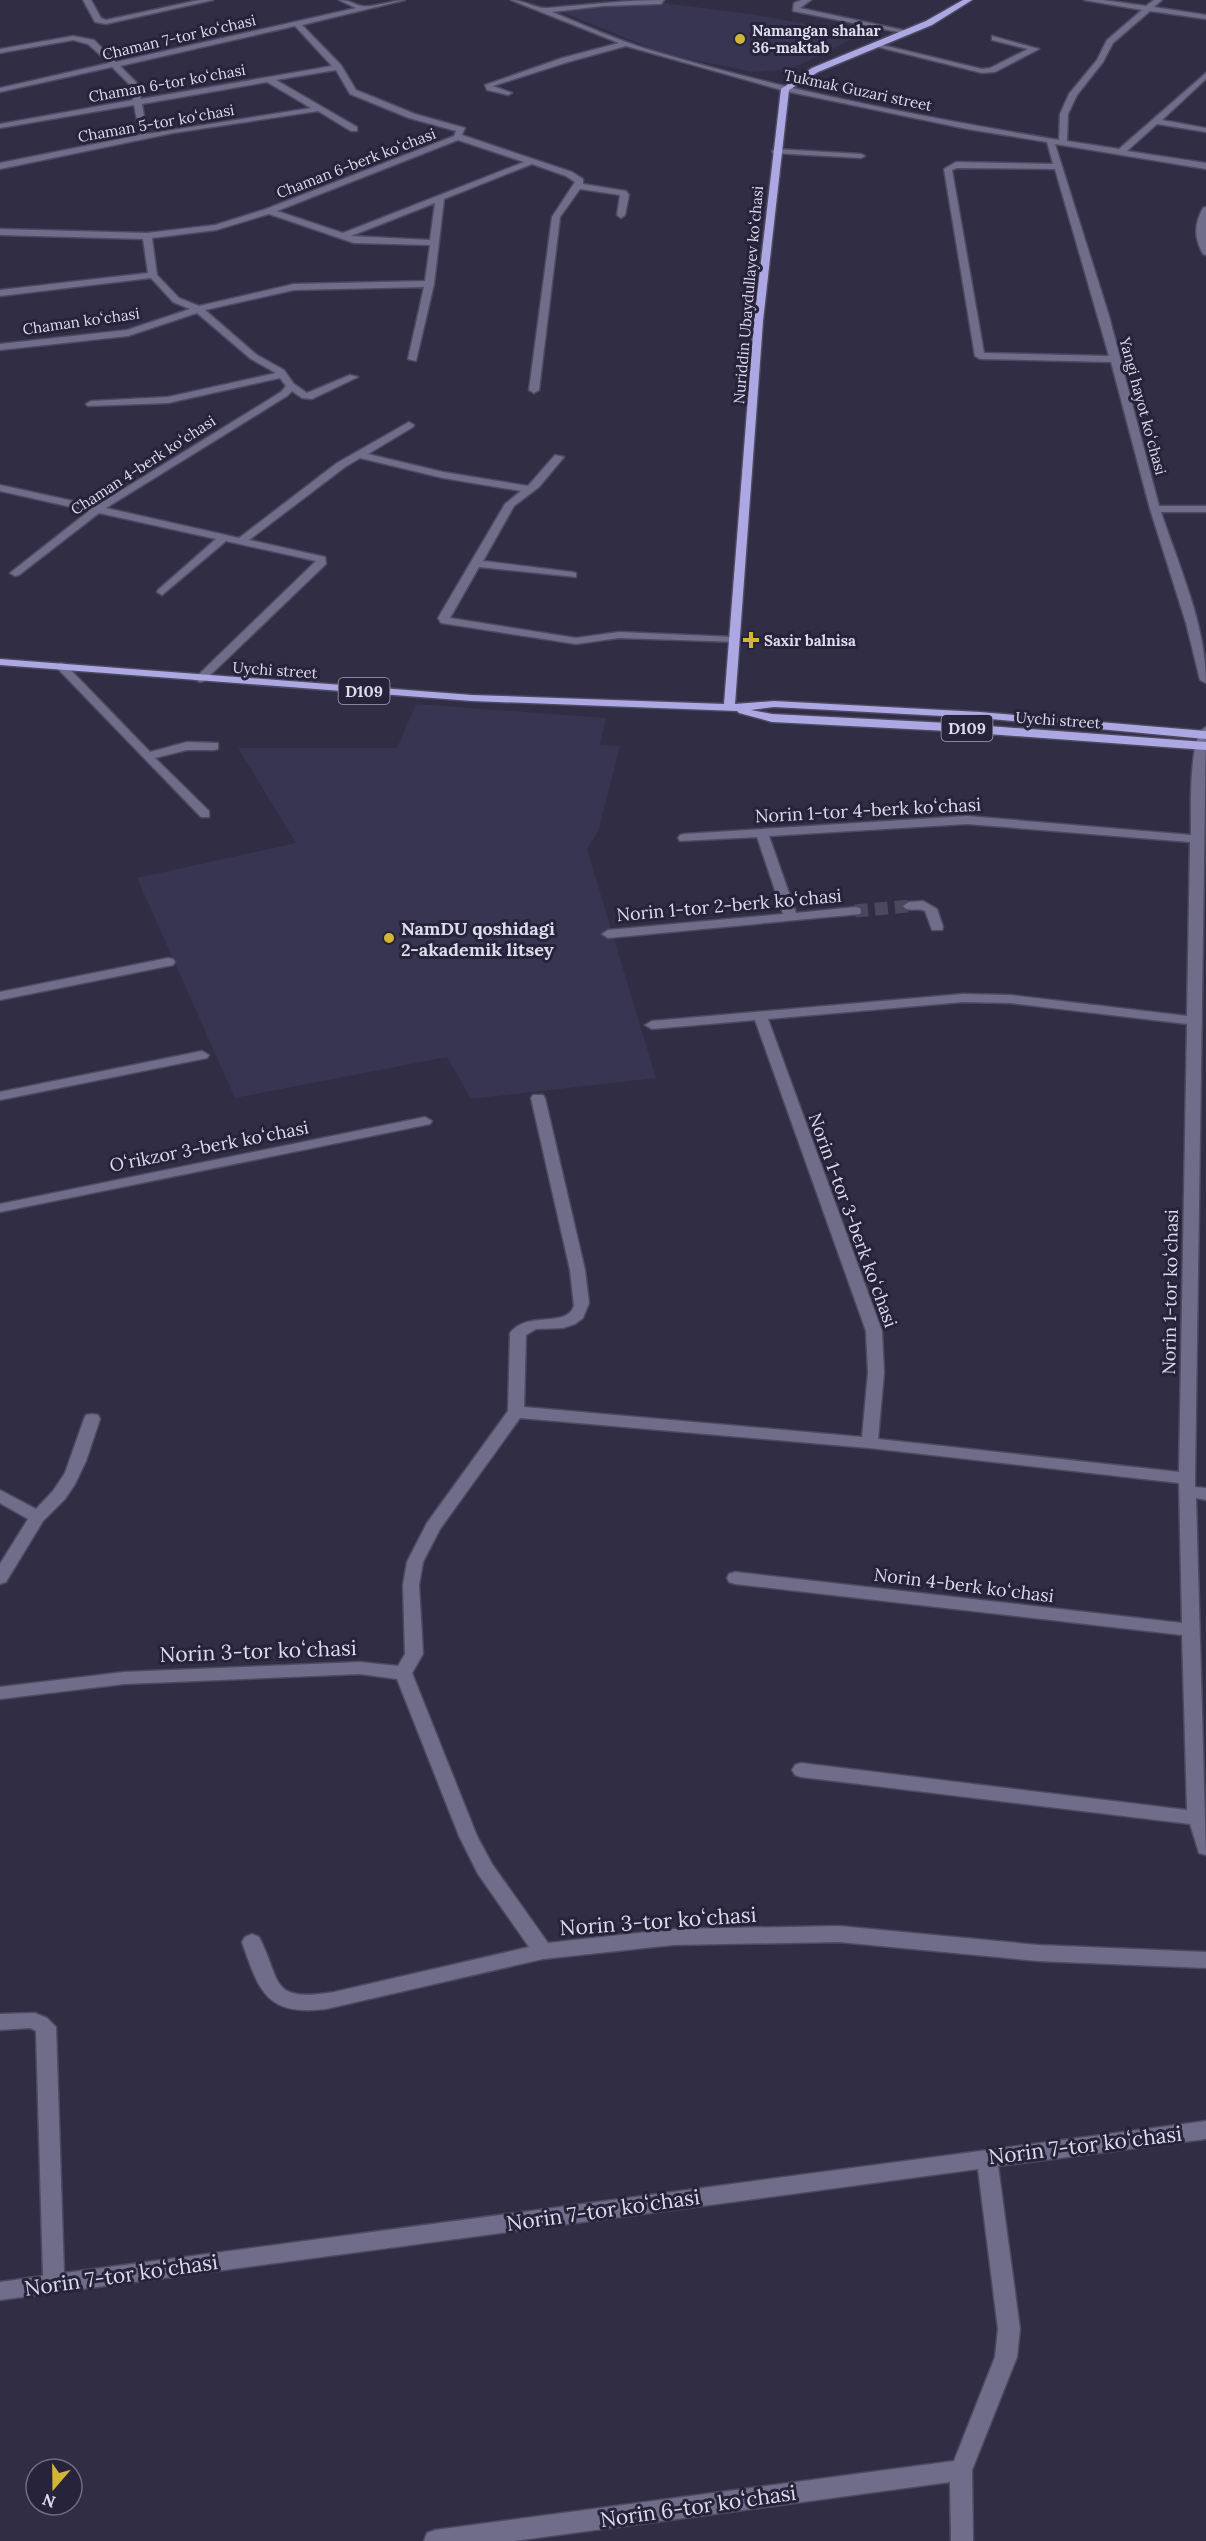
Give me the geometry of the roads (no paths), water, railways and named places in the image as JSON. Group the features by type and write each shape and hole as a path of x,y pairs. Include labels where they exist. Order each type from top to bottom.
{"main road":[{"path":"785,89 815,70 929,23 968,0"},
{"name":"Nuriddin Ubaydullayev koʻchasi","path":"729,708 761,307 776,151 785,89"},
{"name":"Uychi street","path":"0,662 472,698 729,708 772,718 1205,739"}],"street":[{"path":"87,0 98,20 106,22 209,0"},
{"path":"343,0 363,9"},
{"name":"Chaman 7-tor koʻchasi","path":"0,90 402,0"},
{"name":"Tukmak Guzari street","path":"515,0 673,60 785,89 967,127 1206,166"},
{"path":"807,0 797,5 796,9 909,32"},
{"path":"1088,0 1206,17"},
{"path":"1063,142 1064,115 1070,101 1107,52 1110,42 1158,0"},
{"path":"545,11 605,3 661,2"},
{"path":"297,24 338,67"},
{"path":"874,45 982,71 992,70 1035,50 995,38"},
{"path":"0,51 80,39 91,42 134,84 144,137"},
{"path":"508,93 490,88 489,85 564,60 626,44"},
{"name":"Chaman 6-tor koʻchasi","path":"0,126 338,67"},
{"name":"Chaman 6-berk koʻchasi","path":"0,232 147,236 216,226 269,212 458,137 457,134 462,130 412,116 352,92 338,67"},
{"path":"1121,152 1206,75"},
{"path":"268,79 354,129"},
{"name":"Chaman 5-tor koʻchasi","path":"0,166 144,137 318,109"},
{"path":"1156,121 1206,130"},
{"path":"458,137 533,161 580,180 579,186 556,217 534,390"},
{"name":"Yangi hayot koʻchasi","path":"1050,140 1101,307 1155,509 1192,623 1206,680"},
{"path":"776,151 861,156"},
{"path":"341,237 533,161"},
{"path":"1058,167 956,165 948,168 980,356 1114,359"},
{"path":"579,186 623,193 625,195 621,215"},
{"path":"413,359 429,284 440,199"},
{"path":"1206,210 1200,224 1199,236 1206,252"},
{"path":"269,212 362,242 434,243"},
{"path":"147,236 153,275 176,300 198,309 254,357 278,369 291,386 305,396 312,396 353,377"},
{"path":"0,293 153,275"},
{"name":"Chaman koʻchasi","path":"0,347 128,333 198,309 309,285 429,284"},
{"name":"Chaman 4-berk koʻchasi","path":"91,404 168,400 281,375"},
{"name":"Chaman 4-berk koʻchasi","path":"15,573 98,509 284,394 291,386"},
{"path":"241,541 341,465 409,425"},
{"path":"359,455 432,474 529,489"},
{"path":"560,457 529,489 510,504 444,618 449,623 576,641 619,635 735,640"},
{"path":"0,488 225,537 322,561 200,679"},
{"path":"1155,509 1206,509"},
{"path":"162,592 225,537"},
{"path":"476,563 573,575"},
{"path":"61,666 205,814"},
{"name":"Norin 1-tor koʻchasi","path":"1205,739 1201,817 1196,839 1199,1015 1187,1484 1189,1630 1200,1783 1197,1818 1206,1848"},
{"path":"147,756 187,746 214,746"},
{"name":"Norin 1-tor 4-berk koʻchasi","path":"684,838 967,820 1196,839"},
{"path":"762,834 791,917"},
{"path":"909,906 923,905 931,909 937,927"},
{"name":"Norin 1-tor 2-berk koʻchasi","path":"608,934 855,911"},
{"path":"0,996 168,962"},
{"path":"652,1025 971,998 1010,999 1199,1015"},
{"name":"Norin 1-tor 3-berk koʻchasi","path":"760,1016 874,1331 877,1353 876,1397 869,1443"},
{"path":"0,1096 202,1055"},
{"path":"403,1672 414,1654 411,1585 415,1563 423,1544 516,1412 518,1333 526,1325 539,1322 565,1323 581,1310 582,1299 538,1098"},
{"name":"Oʻrikzor 3-berk koʻchasi","path":"0,1208 425,1121"},
{"path":"516,1412 869,1443 1187,1484 1206,1494"},
{"path":"0,1578 36,1517 52,1505 72,1478 92,1419"},
{"path":"0,1496 36,1517"},
{"name":"Norin 4-berk koʻchasi","path":"735,1578 1189,1630"},
{"name":"Norin 3-tor koʻchasi","path":"0,1693 147,1677 350,1669 403,1672 468,1836 485,1869 543,1951 673,1937 839,1934 1038,1953 1206,1960"},
{"path":"801,1770 1197,1818"},
{"path":"252,1942 269,1988 282,1998 305,2003 334,2000 543,1951"},
{"path":"0,2022 9,2024 31,2019 40,2021 46,2027 54,2284"},
{"name":"Norin 7-tor koʻchasi","path":"0,2291 1206,2130"},
{"path":"962,2541 961,2470 1006,2357 1008,2338 1007,2300 987,2158"},
{"name":"Norin 6-tor koʻchasi","path":"435,2541 961,2470"}],"tunnel":[{"path":"855,911 909,906"}],"place":[{"name":"Namangan shahar 36-maktab","path":"740,39"},
{"name":"Saxir balnisa","path":"751,640"},
{"name":"NamDU qoshidagi 2-akademik litsey","path":"389,938"}]}
